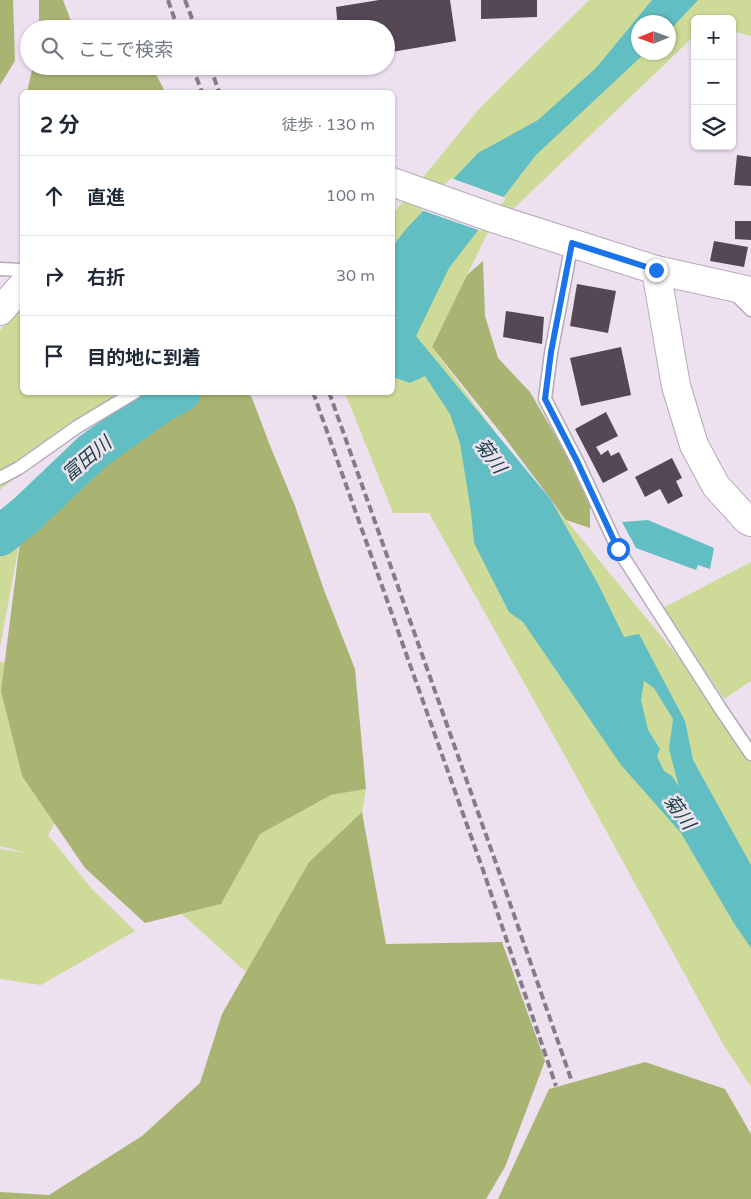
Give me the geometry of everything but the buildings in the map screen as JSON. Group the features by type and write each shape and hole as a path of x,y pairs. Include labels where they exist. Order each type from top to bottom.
{"street":[{"path":"395,183 496,219 656,270 739,289"},
{"path":"656,270 676,386 694,445 716,486 751,522"},
{"path":"0,311 20,288"}],"lane":[{"path":"572,243 551,352 545,399 577,461 618,549 751,754"},
{"path":"0,269 20,270"},
{"path":"739,289 751,310"},
{"path":"0,478 19,468 77,427 130,395"}],"green space":[{"path":"0,0 13,0 15,61 0,85"},
{"path":"39,0 63,0 71,20 39,20"},
{"path":"589,0 751,0 751,36 736,32 736,15 691,15 691,37 676,53 676,15 631,15 631,60 669,60 487,234 432,347 504,444 720,708 751,754 751,1087 723,1044 429,513 393,513 346,395 395,395 395,212 479,109"},
{"path":"31,75 156,75 164,90 27,90"},
{"path":"483,261 485,316 498,358 530,392 590,495 590,528 566,520 505,438 432,347 467,275"},
{"path":"20,311 20,395 129,395 88,418 0,490 0,330"},
{"path":"183,395 250,395 252,398 295,506 324,590 355,669 366,789 331,795 260,834 221,904 145,923 85,868 22,776 1,691 21,534 50,491 116,447 159,404"},
{"path":"21,534 0,647 0,550"},
{"path":"751,562 751,681 724,699 663,608"},
{"path":"0,662 11,662 3,699 22,776 55,823 48,835 92,889 135,931 41,985 0,979 0,849 26,853 0,846"},
{"path":"366,789 362,812 309,862 246,972 182,914 221,904 260,834 331,795"},
{"path":"362,812 386,944 502,942 545,1061 505,1167 486,1199 0,1199 0,1192 49,1195 142,1136 200,1083 222,1014 309,862"},
{"path":"645,1062 725,1089 751,1134 751,1199 498,1199 549,1089"}],"water":[{"path":"652,0 698,0 676,24 676,15 640,15"},
{"name":"菊川","path":"631,26 631,60 638,60 536,155 449,268 416,336 551,500 598,584 624,637 639,634 685,721 693,760 751,865 751,948 735,925 681,833 621,765 523,622 509,612 474,543 460,443 450,414 425,376 410,383 395,378 395,243 478,153 538,120 596,68","holes":["644,681 654,688 673,719 669,749 679,787 672,776 664,771 657,756 660,749 648,730 641,700"]},
{"path":"648,520 714,548 710,569 698,565 696,570 636,548 622,522"}],"pier":[{"path":"451,178 506,198 481,231 421,210"}],"waterway":[{"name":"富田川","path":"0,536 28,513 92,452 159,404 176,395"}],"railway":[{"path":"168,0 175,20"},
{"path":"185,0 193,20"},
{"path":"195,75 201,90"},
{"path":"213,75 218,90"},
{"path":"314,395 483,870 556,1086"},
{"path":"330,395 571,1079"}],"route":[{"path":"618,549 577,461 545,399 551,352 572,243 656,270"}]}
